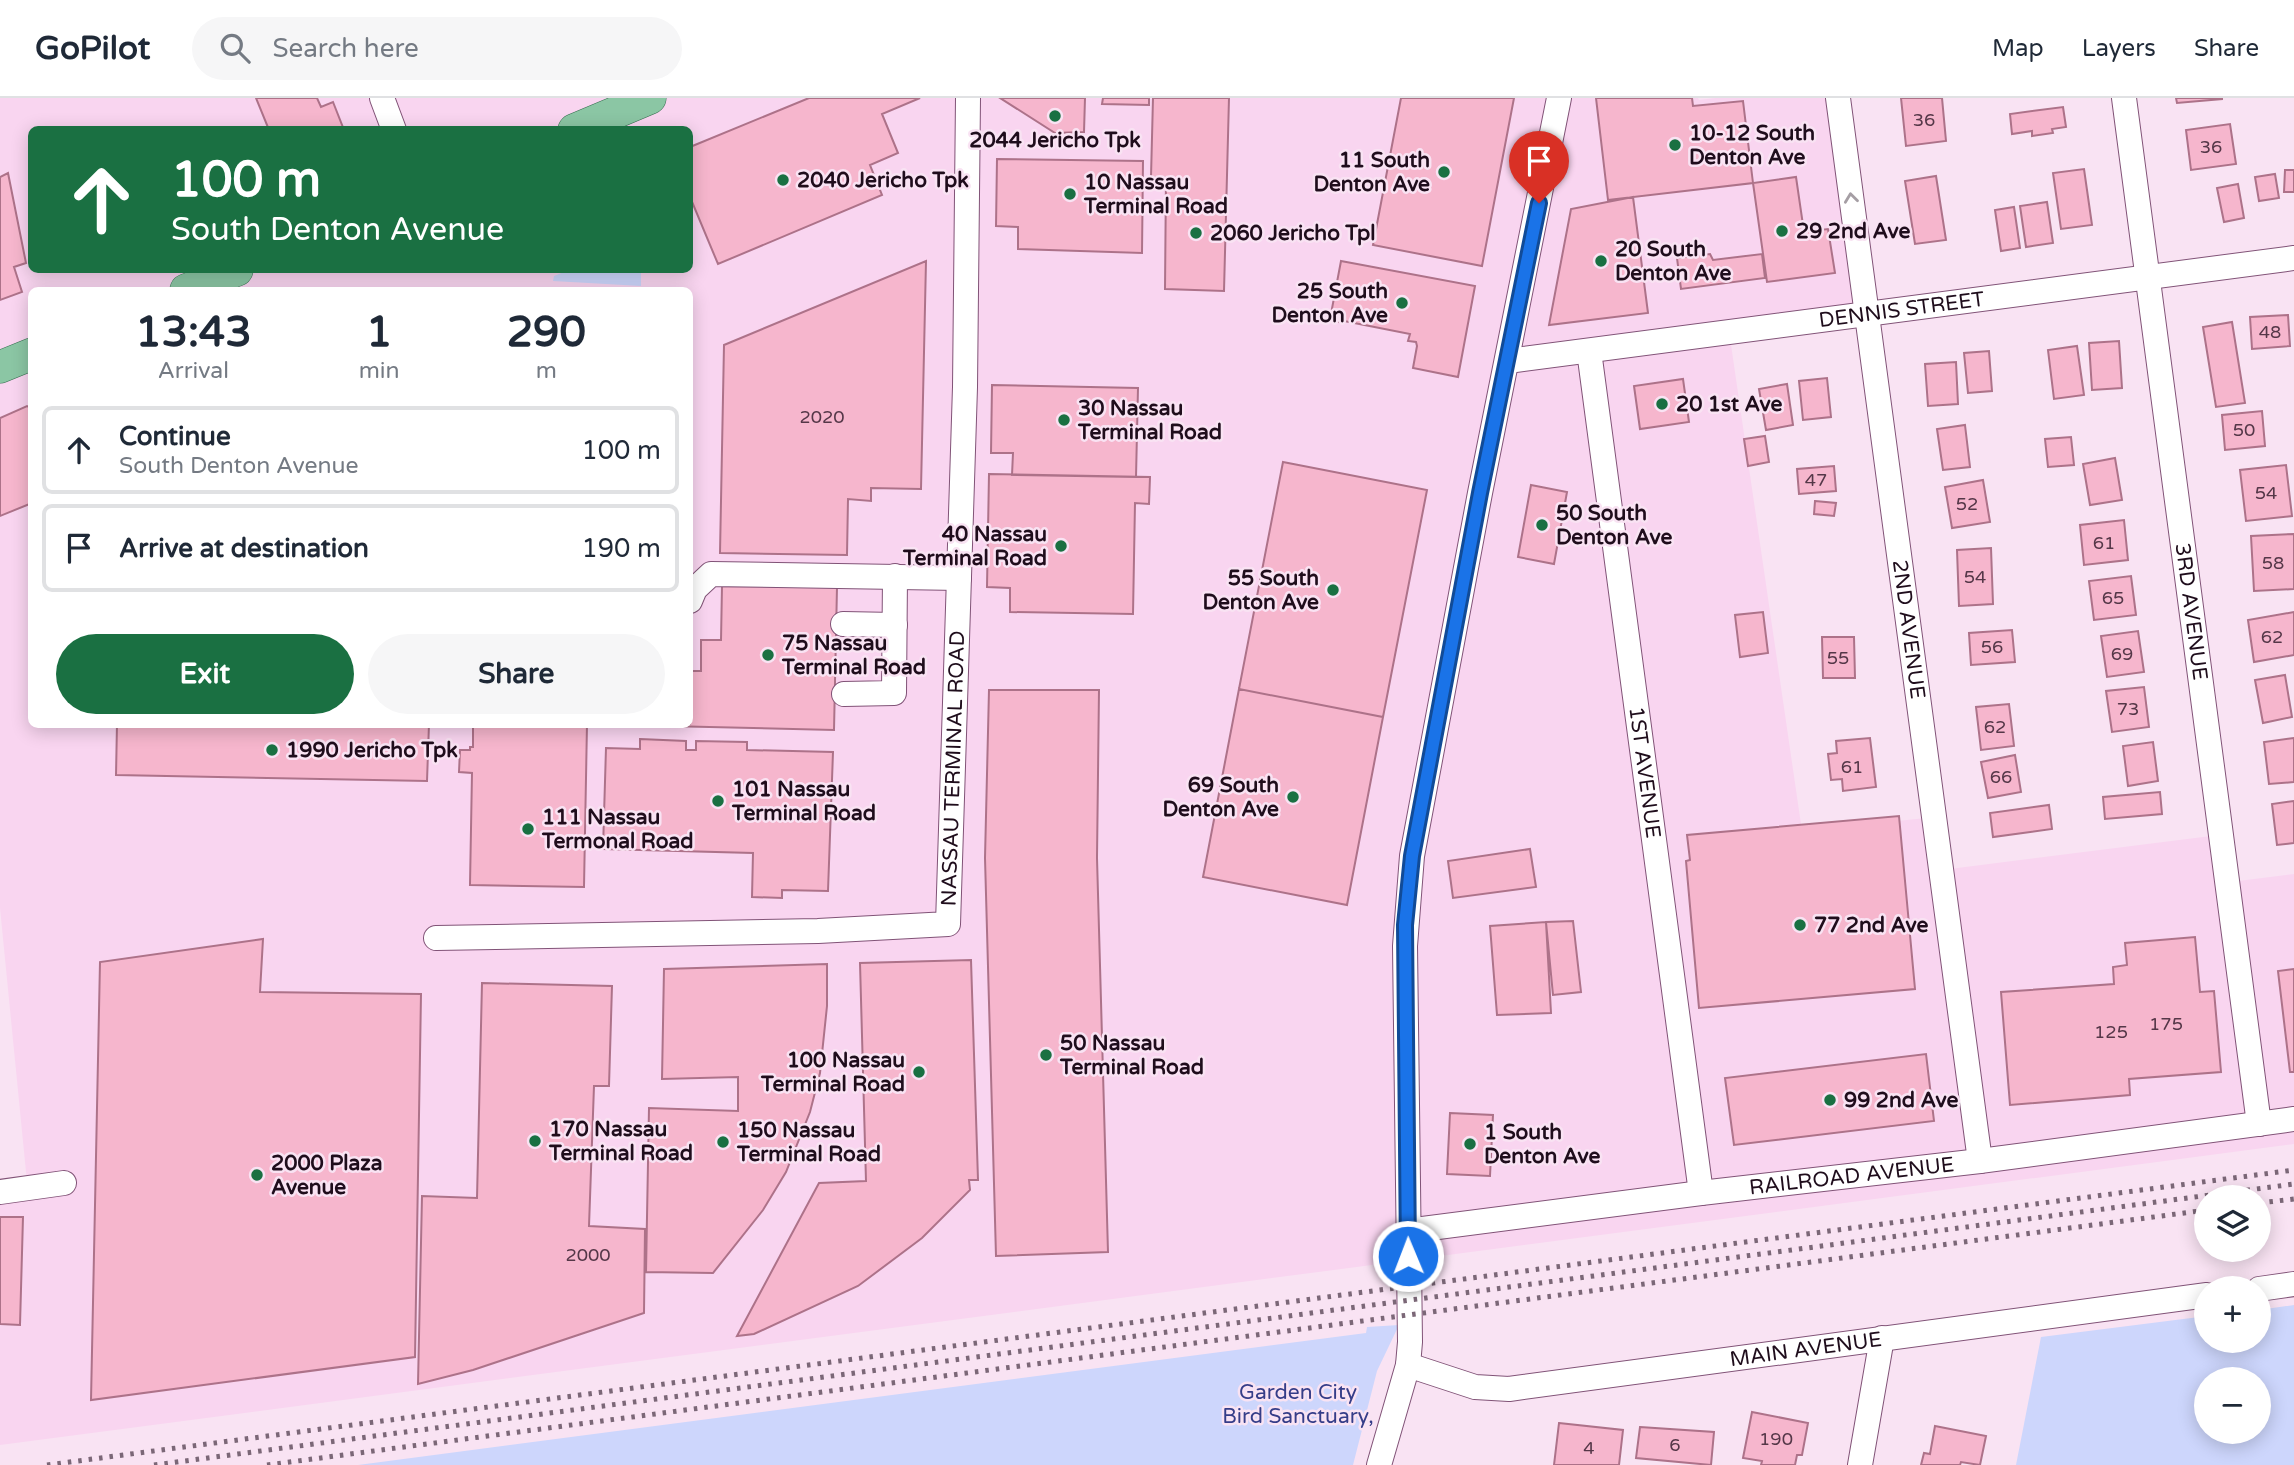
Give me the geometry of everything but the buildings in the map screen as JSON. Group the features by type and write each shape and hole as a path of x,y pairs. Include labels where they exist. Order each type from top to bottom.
{"main road":[{"path":"584,126 650,98"},
{"path":"194,287 229,273"},
{"path":"0,367 28,356"}],"street":[{"path":"382,98 392,126"},
{"name":"NASSAU TERMINAL ROAD","path":"436,938 818,931 948,924 965,387 968,98"},
{"path":"1379,1465 1408,1365 1410,1342 1405,946 1412,856 1559,98"},
{"name":"2ND AVENUE","path":"1838,98 1980,1161"},
{"name":"3RD AVENUE","path":"2123,98 2259,1124"},
{"name":"DENNIS STREET","path":"1508,361 2294,258"},
{"name":"1ST AVENUE","path":"1589,351 1701,1193"},
{"path":"693,594 711,574 959,578"},
{"path":"844,694 894,693 895,576"},
{"path":"843,624 895,625"},
{"name":"RAILROAD AVENUE","path":"1407,1231 1980,1161 2294,1119"},
{"path":"0,1192 64,1183"},
{"path":"2271,1287 2294,1284"},
{"name":"MAIN AVENUE","path":"1408,1365 1475,1387 1509,1389 2194,1297"},
{"path":"1860,1465 1882,1338"}],"shaded area":[{"path":"0,98 1836,98 1864,313 1729,331 1802,831 1926,818 1934,871 2227,834 2238,881 2294,874 2294,1144 0,1445 0,1196 28,1192 0,908"}],"green space":[{"path":"562,273 641,273 641,286 553,281 554,276"},
{"path":"2294,1305 2294,1465 2016,1465 2041,1337 2194,1318 2194,1353 2271,1353 2271,1308"},
{"name":"Garden City Bird Sanctuary,","path":"1399,1325 1377,1371 1353,1465 358,1465 1366,1333 1367,1327"}],"railway":[{"path":"47,1465 2294,1170"},
{"path":"154,1465 2294,1184"},
{"path":"2271,1202 2294,1199"},
{"path":"267,1465 2194,1212"}],"place":[{"name":"2044 Jericho Tpk","path":"1055,116"},
{"name":"10-12 South Denton Ave","path":"1675,145"},
{"name":"11 South Denton Ave","path":"1444,172"},
{"name":"2040 Jericho Tpk","path":"783,180"},
{"name":"10 Nassau Terminal Road","path":"1070,194"},
{"name":"29 2nd Ave","path":"1782,231"},
{"name":"2060 Jericho Tpl","path":"1196,233"},
{"name":"20 South Denton Ave","path":"1601,261"},
{"name":"25 South Denton Ave","path":"1402,303"},
{"name":"20 1st Ave","path":"1662,404"},
{"name":"30 Nassau Terminal Road","path":"1064,420"},
{"name":"50 South Denton Ave","path":"1542,525"},
{"name":"40 Nassau Terminal Road","path":"1061,546"},
{"name":"55 South Denton Ave","path":"1333,590"},
{"name":"75 Nassau Terminal Road","path":"768,655"},
{"name":"1990 Jericho Tpk","path":"272,750"},
{"name":"69 South Denton Ave","path":"1293,797"},
{"name":"101 Nassau Terminal Road","path":"718,801"},
{"name":"111 Nassau Termonal Road","path":"528,829"},
{"name":"77 2nd Ave","path":"1800,925"},
{"name":"50 Nassau Terminal Road","path":"1046,1055"},
{"name":"100 Nassau Terminal Road","path":"919,1072"},
{"name":"99 2nd Ave","path":"1830,1100"},
{"name":"170 Nassau Terminal Road","path":"535,1141"},
{"name":"150 Nassau Terminal Road","path":"723,1142"},
{"name":"1 South Denton Ave","path":"1470,1144"},
{"name":"2000 Plaza Avenue","path":"257,1175"}],"route":[{"path":"1408,1256 1405,925 1412,856 1480,493 1539,203"}]}
